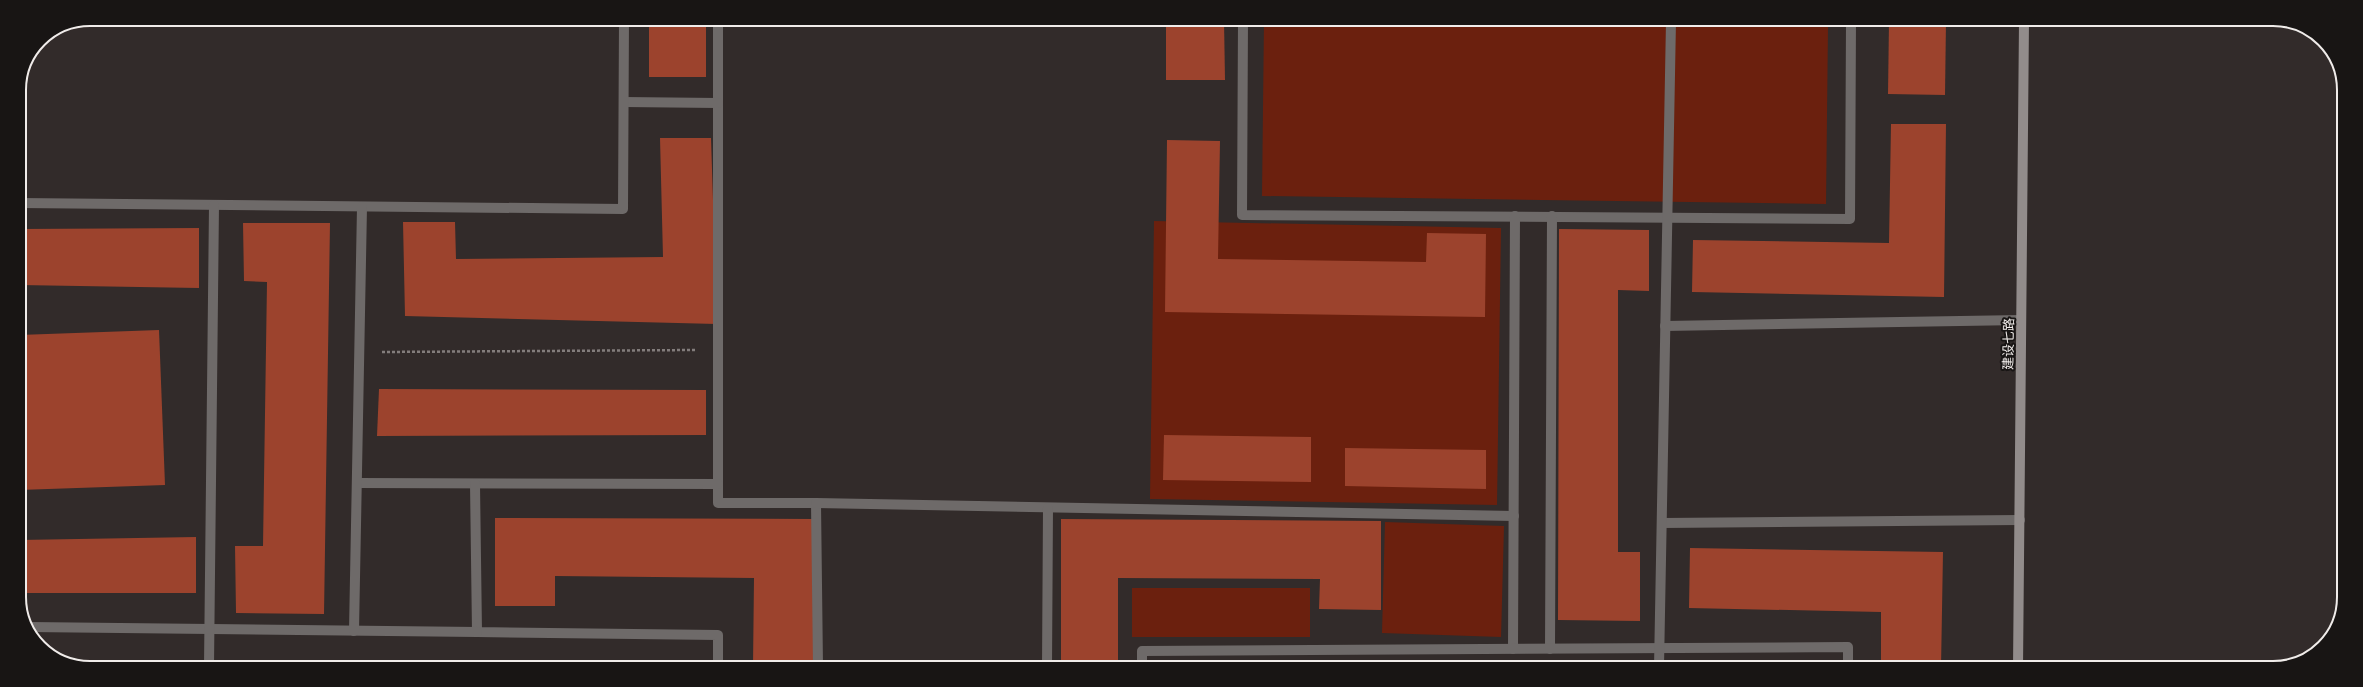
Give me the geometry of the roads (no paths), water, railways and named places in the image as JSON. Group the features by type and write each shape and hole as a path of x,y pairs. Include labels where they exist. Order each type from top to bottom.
{"main road":[{"name":"建设七路","path":"2018,661 2024,26"}],"street":[{"path":"26,203 623,209 624,26"},
{"path":"718,26 718,503 816,503 1514,516"},
{"path":"1243,26 1242,215 1850,219 1851,26"},
{"path":"1659,661 1671,26"},
{"path":"624,102 718,103"},
{"path":"209,661 214,205"},
{"path":"354,631 362,207"},
{"path":"1513,649 1515,216"},
{"path":"1550,649 1552,216"},
{"path":"1665,326 2021,320"},
{"path":"357,483 718,484"},
{"path":"475,484 477,632"},
{"path":"816,503 818,661"},
{"path":"1047,661 1048,508"},
{"path":"1662,523 2020,520"},
{"path":"34,627 718,635 718,661"},
{"path":"1142,661 1142,651 1848,647 1848,661"}]}
